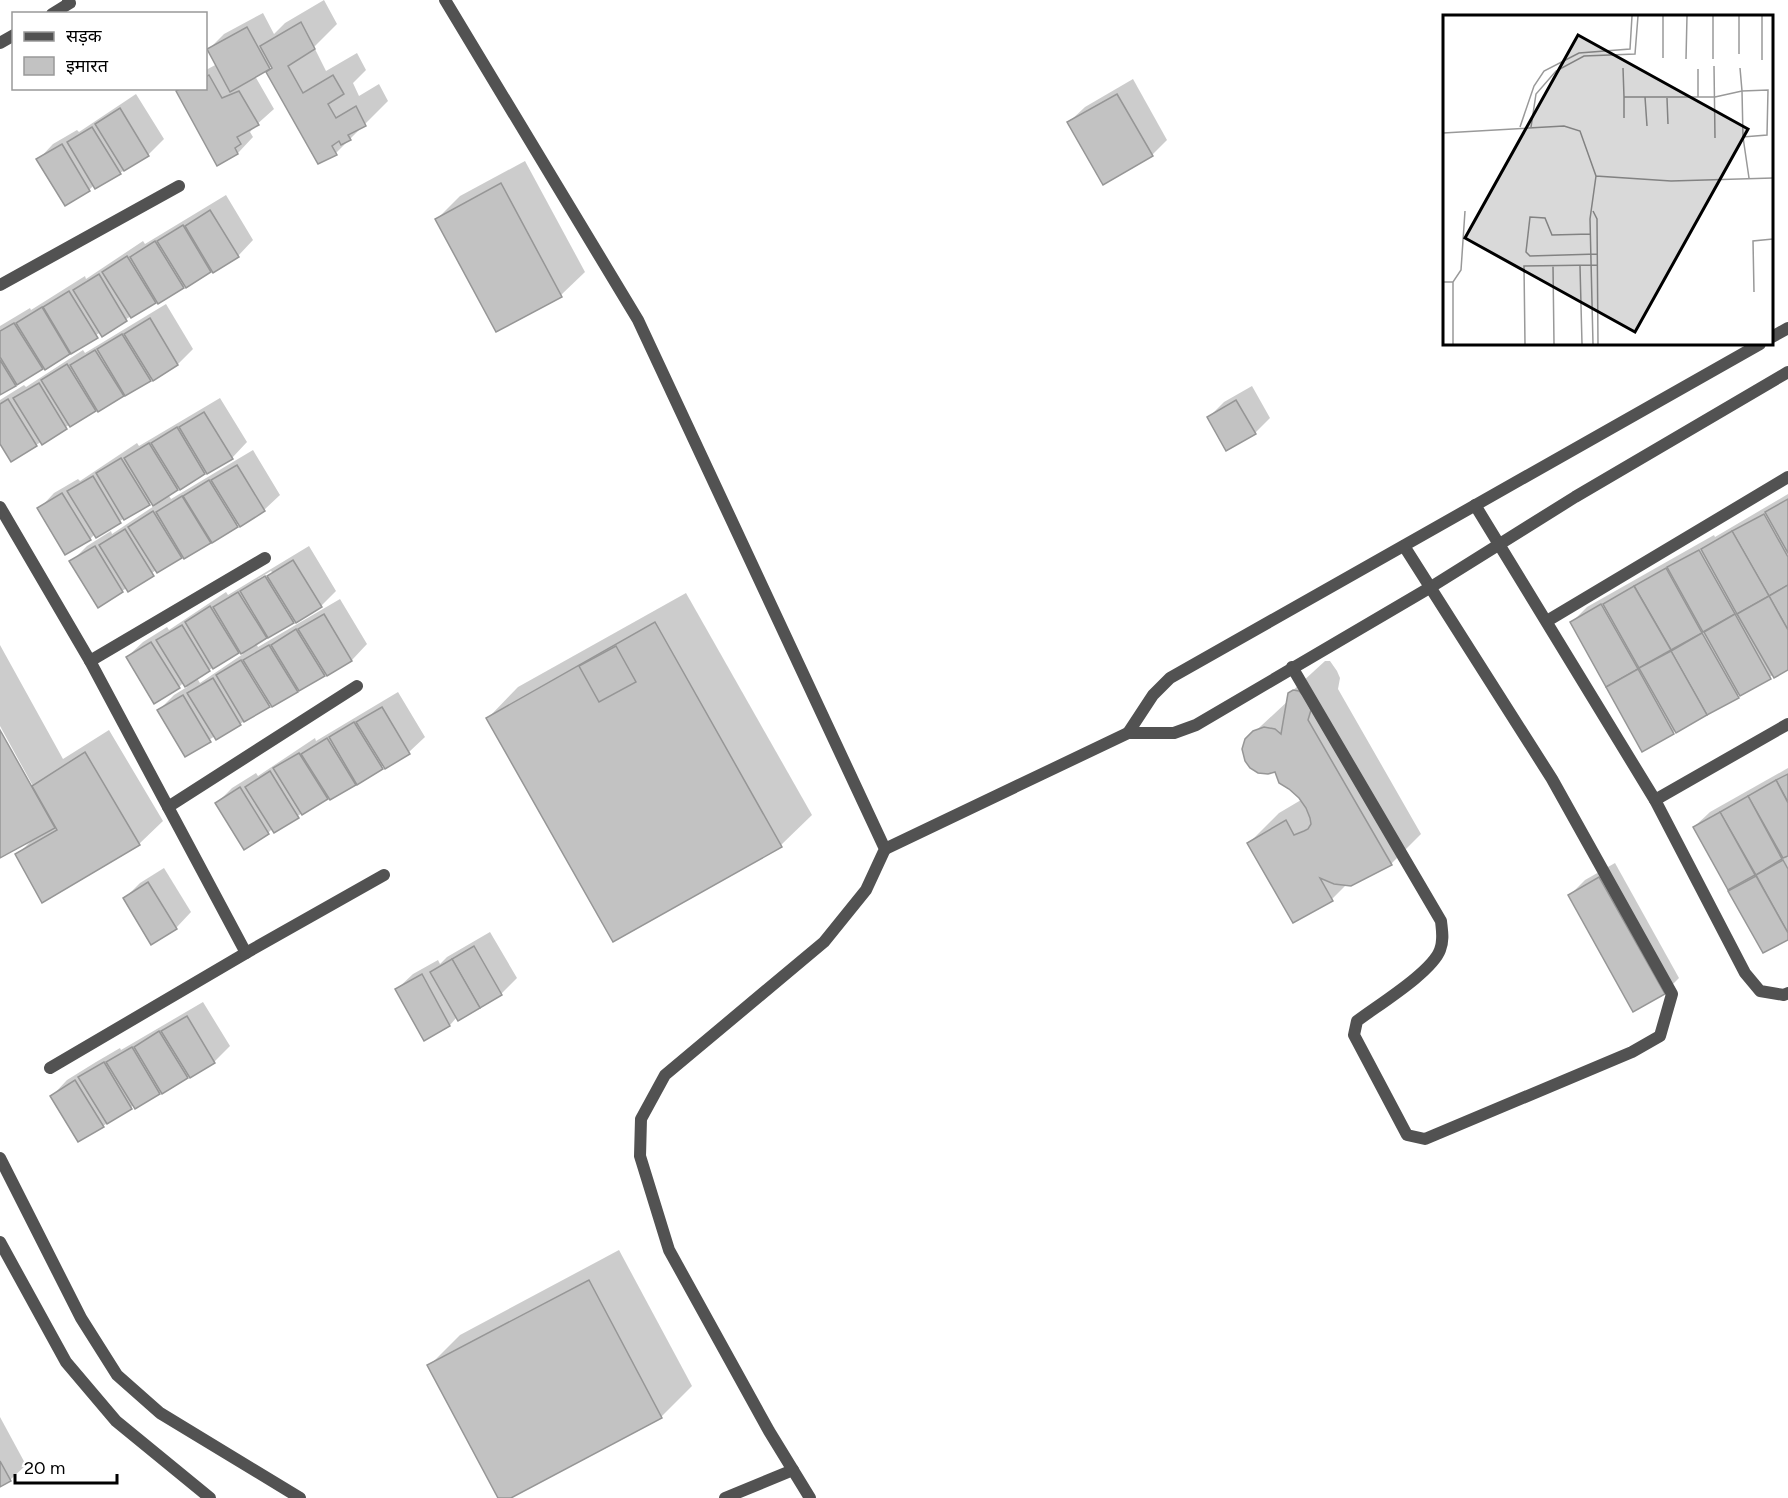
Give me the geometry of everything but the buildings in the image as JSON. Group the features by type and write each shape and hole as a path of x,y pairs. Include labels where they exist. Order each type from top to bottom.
{"street":[{"path":"445,0 638,320 885,849"},
{"path":"55,12 70,1"},
{"path":"0,285 179,186"},
{"path":"1773,336 1788,328"},
{"path":"1128,733 1153,695 1170,678 1758,345"},
{"path":"810,1498 769,1431 669,1250 640,1156 641,1119 665,1075 824,942 867,890 885,849 1128,733 1174,733 1196,725 1431,587 1575,497 1788,372"},
{"path":"1547,621 1788,477"},
{"path":"1475,505 1655,800 1745,973 1760,991 1784,995 1788,993"},
{"path":"0,507 90,661 246,953"},
{"path":"1292,667 1441,921 1443,937 1440,951 1430,966 1357,1021 1353,1035 1407,1135 1425,1139 1632,1052 1660,1036 1672,994 1552,779 1404,546"},
{"path":"90,661 265,558"},
{"path":"168,807 357,686"},
{"path":"1655,800 1788,724"},
{"path":"50,1068 384,875"},
{"path":"0,1158 81,1318 117,1375 160,1413 300,1498"},
{"path":"0,1242 66,1362 116,1421 210,1498"},
{"path":"725,1498 793,1470"}]}
